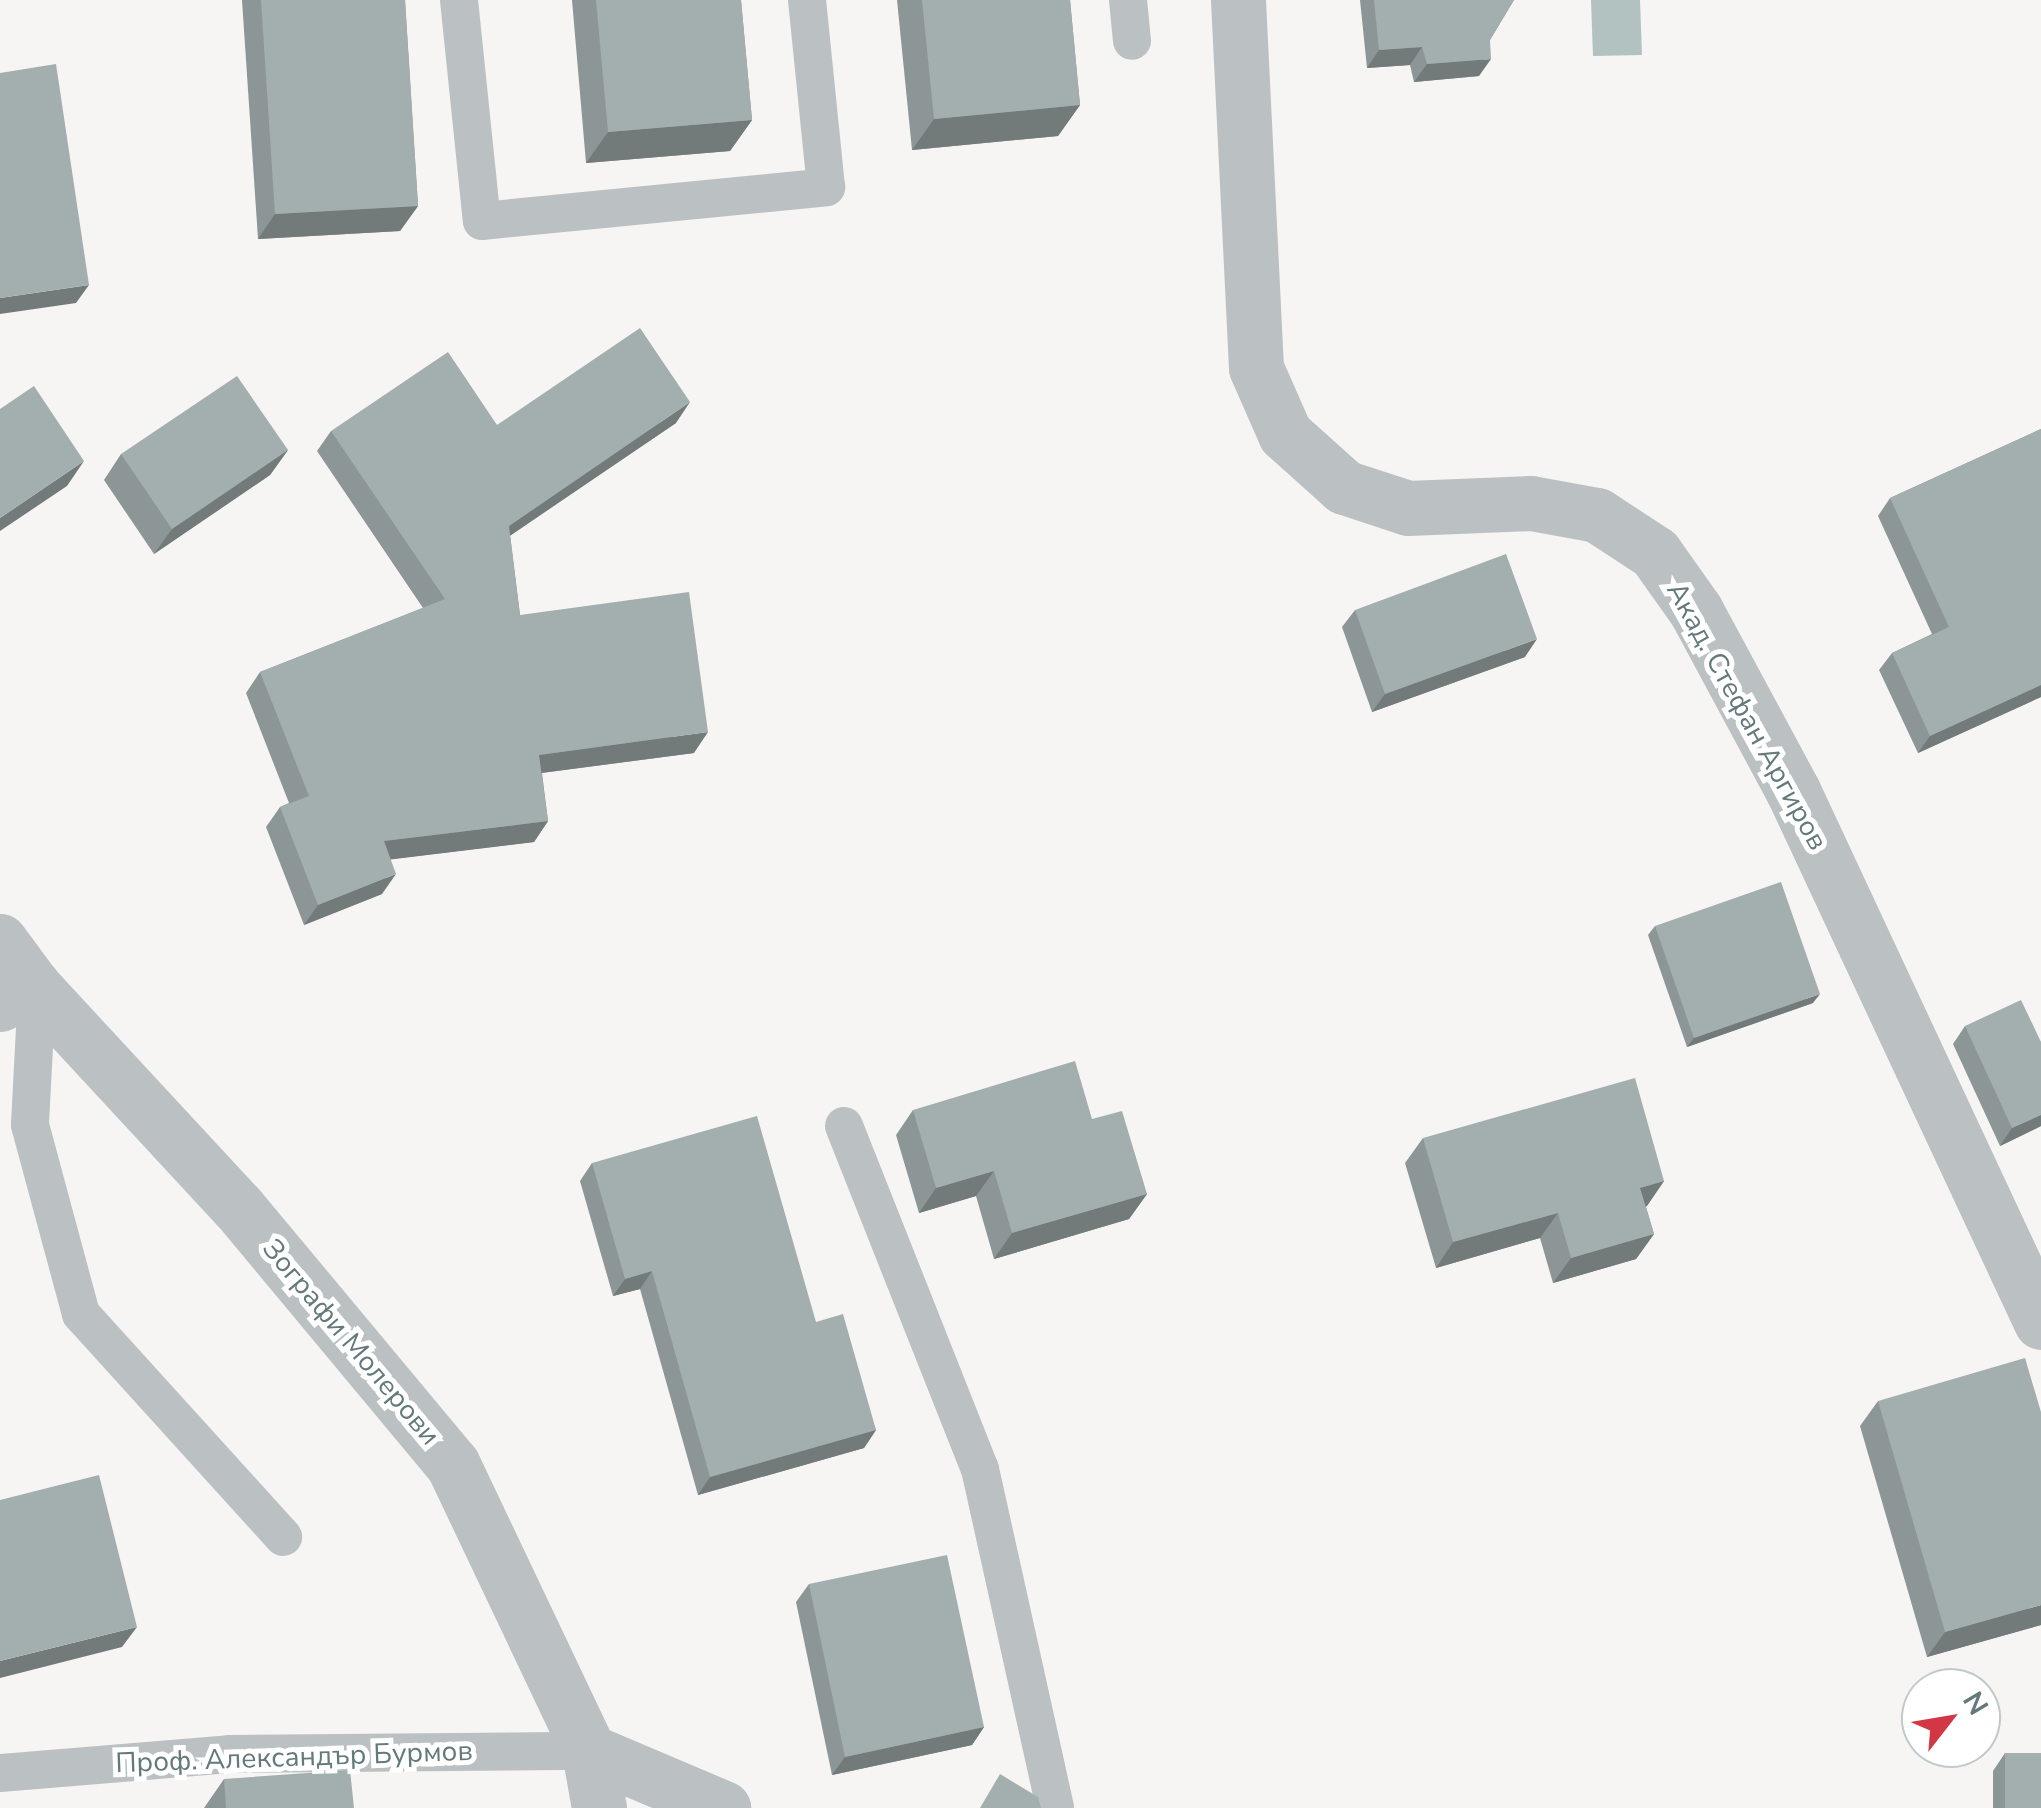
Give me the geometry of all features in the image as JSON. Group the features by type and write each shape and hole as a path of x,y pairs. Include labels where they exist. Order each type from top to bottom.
{"street":[{"name":"Акад. Стефан Аргиров","path":"1238,0 1256,368 1285,434 1344,487 1408,508 1531,504 1597,515 1656,554 1696,611 1793,791 2041,1322"},
{"name":"Зографи Молерови","path":"0,941 24,993 238,1208 454,1465 588,1750 599,1808"},
{"path":"588,1750 723,1808"}],"lane":[{"path":"459,0 482,221 826,187 807,0"},
{"path":"1128,0 1132,40"},
{"path":"24,993 30,1125 82,1314 283,1537"},
{"path":"844,1126 980,1469 1055,1808"},
{"name":"Проф. Александър Бурмов","path":"0,1774 229,1754 588,1750"}],"shaded area":[{"path":"1591,0 1640,0 1642,55 1593,56"}],"building":[{"path":"261,0 405,0 418,206 275,214"},
{"path":"596,0 741,0 752,120 608,132"},
{"path":"922,0 1070,0 1080,105 934,119"},
{"path":"1374,0 1514,0 1490,40 1491,59 1427,64 1422,47 1379,50"},
{"path":"56,64 89,285 0,298 0,73"},
{"path":"640,328 690,402 509,526 520,615 689,592 708,732 539,755 548,821 384,841 396,874 318,905 280,807 309,796 260,672 445,599 331,431 448,352 497,425"},
{"path":"237,376 288,450 172,529 121,454"},
{"path":"34,386 84,461 0,518 0,409"},
{"path":"2041,429 2041,685 1930,736 1892,653 1949,627 1890,498"},
{"path":"1506,554 1537,639 1385,694 1355,610"},
{"path":"1781,882 1820,994 1694,1038 1655,926"},
{"path":"2021,1000 2041,1042 2041,1115 2012,1128 1965,1026"},
{"path":"1075,1061 1092,1119 1122,1111 1147,1194 1012,1233 994,1171 936,1188 913,1110"},
{"path":"1635,1078 1664,1181 1640,1188 1654,1234 1571,1258 1558,1213 1453,1242 1423,1138"},
{"path":"757,1116 816,1322 843,1314 876,1430 710,1477 652,1271 625,1279 592,1163"},
{"path":"2025,1358 2041,1412 2041,1605 1945,1632 1878,1401"},
{"path":"99,1475 137,1627 0,1661 0,1500"},
{"path":"947,1555 984,1727 845,1757 809,1584"},
{"path":"2005,1753 2041,1753 2041,1808 2005,1808"},
{"path":"350,1770 354,1808 226,1808 224,1779"},
{"path":"1000,1774 1038,1797 1041,1808 980,1808"}]}
